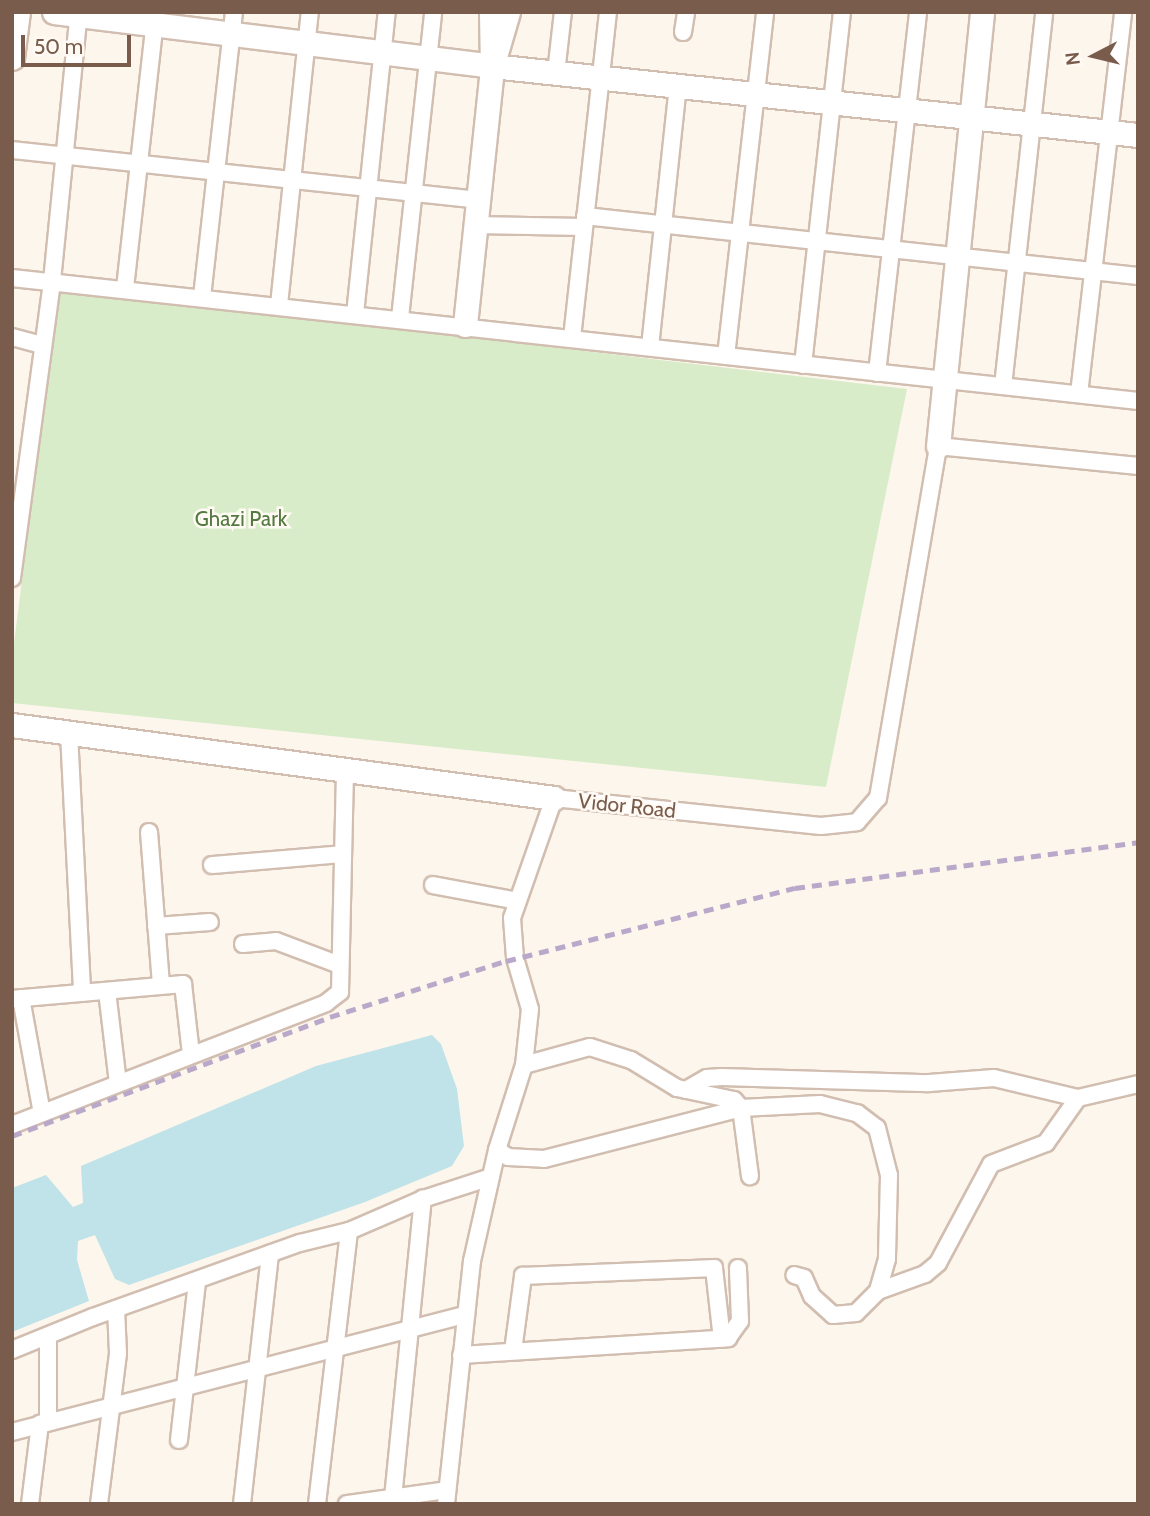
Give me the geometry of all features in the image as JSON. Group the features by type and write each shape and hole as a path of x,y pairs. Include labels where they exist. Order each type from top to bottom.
{"street":[{"path":"12,58 18,12"},
{"path":"54,12 233,23 307,43 383,53 1138,135"},
{"path":"279,305 310,12"},
{"path":"355,314 387,12"},
{"path":"400,318 433,12"},
{"path":"465,325 492,66 491,12"},
{"path":"492,66 508,12"},
{"path":"556,73 563,12"},
{"path":"572,338 608,12"},
{"path":"683,32 686,12"},
{"path":"726,356 765,12"},
{"path":"803,365 842,12"},
{"path":"877,373 918,12"},
{"path":"982,12 948,381 938,446 1138,466"},
{"path":"1003,386 1044,12"},
{"path":"1079,394 1123,12"},
{"path":"12,578 16,516 52,281 79,14"},
{"path":"125,288 155,18"},
{"path":"202,297 233,23"},
{"path":"650,347 678,85"},
{"path":"12,150 477,200"},
{"path":"474,225 585,221 663,224 1138,276"},
{"path":"12,278 465,325 1138,401"},
{"path":"12,337 41,345"},
{"name":"Vidor Road","path":"12,725 554,799 821,826 857,822 878,798 938,446"},
{"path":"69,733 82,993"},
{"path":"12,1125 326,1003 340,992 345,770"},
{"path":"347,1504 393,1498 447,1497 472,1261 497,1150 524,1065 530,1009 515,958 512,918 554,799"},
{"path":"149,832 161,986"},
{"path":"212,865 343,854"},
{"path":"433,885 518,901"},
{"path":"156,926 210,922"},
{"path":"243,944 276,941 340,965"},
{"path":"42,1113 16,999 183,984 191,1054"},
{"path":"107,991 118,1083"},
{"path":"524,1065 590,1047 631,1060 668,1085 734,1100 741,1108 750,1176"},
{"path":"686,1090 707,1078 722,1077 929,1083 994,1078 1078,1098 1138,1084"},
{"path":"794,1275 804,1278 812,1296 833,1315 856,1313 878,1290 925,1274 938,1263 961,1212 991,1164 1046,1143 1078,1098"},
{"path":"497,1150 508,1157 544,1159 741,1108 838,1105 867,1118 877,1128 888,1175 887,1259 878,1290"},
{"path":"12,1350 116,1309 270,1254 349,1231 423,1199 491,1177"},
{"path":"393,1498 423,1199"},
{"path":"317,1504 349,1231"},
{"path":"242,1504 260,1369 270,1254"},
{"path":"513,1351 523,1276 714,1268 722,1339"},
{"path":"461,1355 722,1339 735,1331 740,1321 738,1268"},
{"path":"179,1440 197,1282"},
{"path":"99,1504 112,1406 116,1309"},
{"path":"12,1432 466,1315"},
{"path":"30,1504 44,1423 48,1336"}],"green space":[{"name":"Ghazi Park","path":"59,289 907,389 826,787 12,703 12,659"}],"water":[{"path":"432,1035 441,1044 457,1089 464,1146 452,1166 365,1202 129,1285 115,1279 95,1235 78,1241 77,1260 89,1301 12,1332 12,1188 46,1175 73,1207 83,1203 81,1166 316,1066"}],"railway":[{"path":"12,1136 330,1017 506,961 795,888 1138,842"}]}
